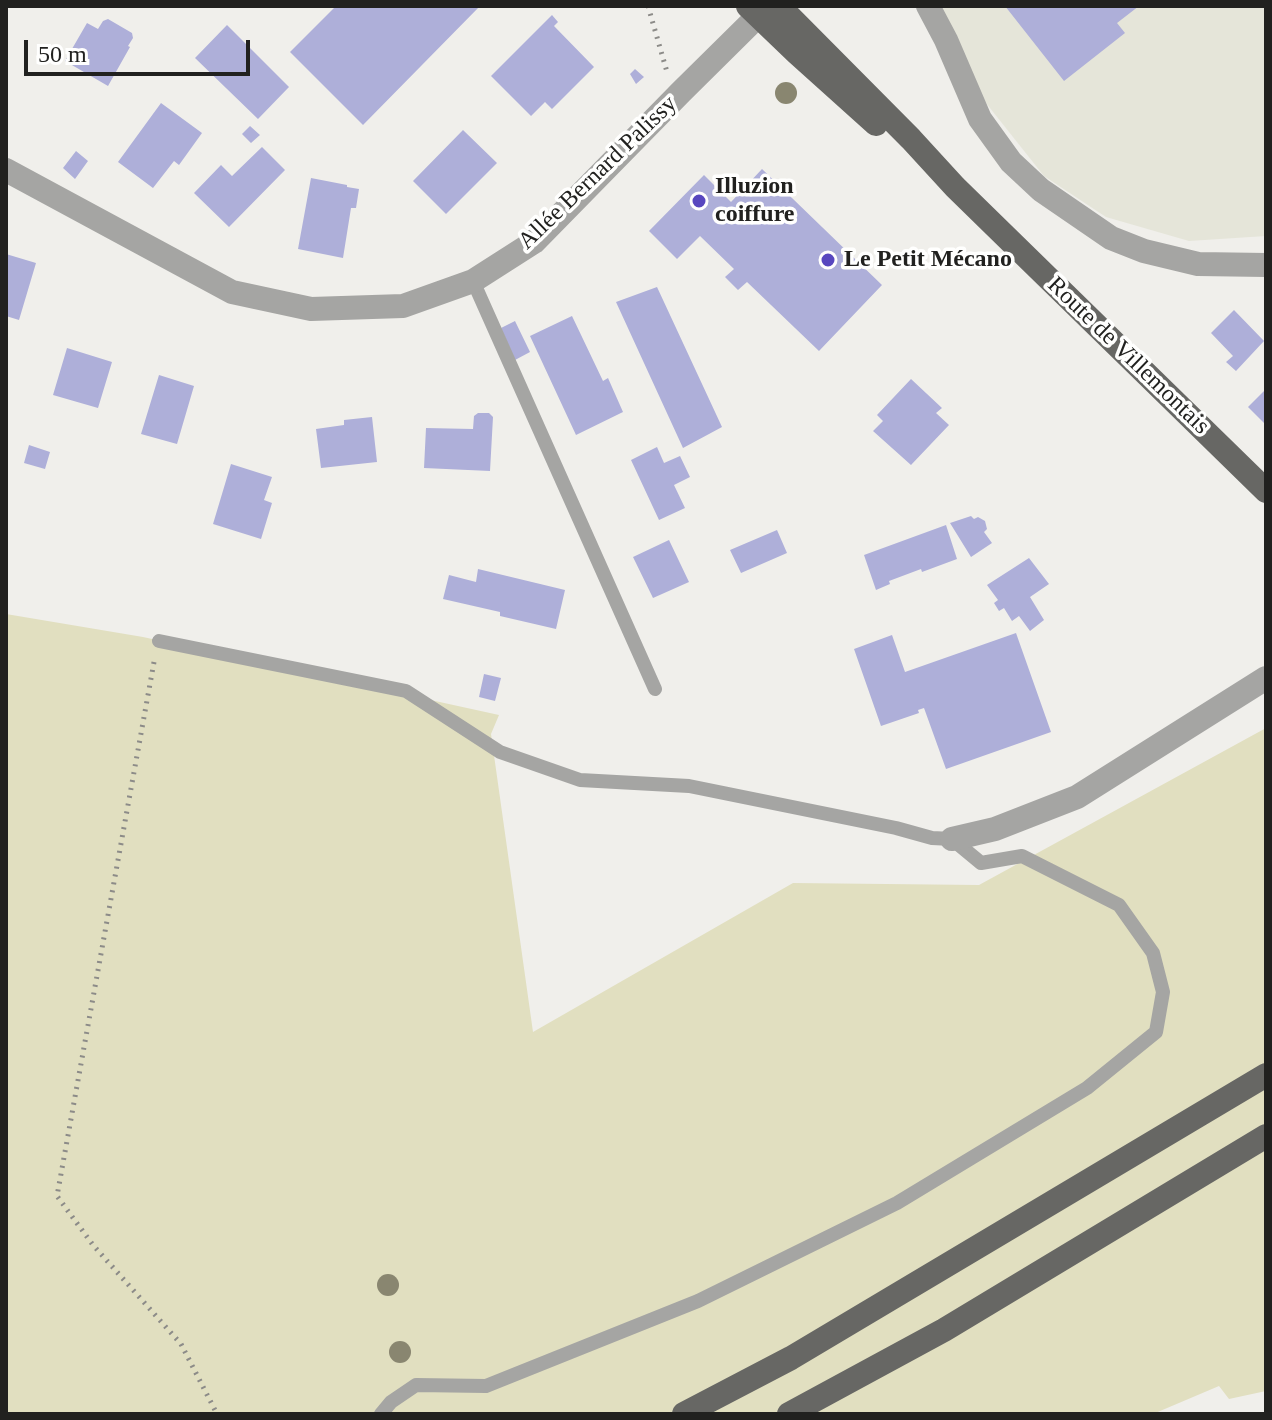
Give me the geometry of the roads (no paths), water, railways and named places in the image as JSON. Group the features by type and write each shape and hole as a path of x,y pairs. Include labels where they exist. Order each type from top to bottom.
{"main road":[{"name":"Route de Villemontais","path":"763,8 904,150 955,187 1266,491"},
{"path":"684,1414 791,1358 1266,1075"},
{"path":"789,1414 944,1330 1266,1136"}],"street":[{"path":"928,6 980,119 1011,162 1041,190 1111,238 1144,251 1198,264 1266,265"},
{"name":"Allée Bernard Palissy","path":"6,170 232,292 311,309 403,306 473,281 534,242 763,8"},
{"path":"952,839 995,829 1077,797 1266,678"}],"lane":[{"path":"473,281 655,689"},
{"path":"159,641 406,691 500,752 580,780 689,786 932,838 952,839 981,863 1022,856 1119,905 1153,953 1163,992 1156,1032 1087,1088 897,1203 698,1301 486,1386 416,1385 391,1402 381,1414"}],"place":[{"name":"Illuzion coiffure","path":"699,201"},
{"name":"Le Petit Mécano","path":"828,260"}]}
